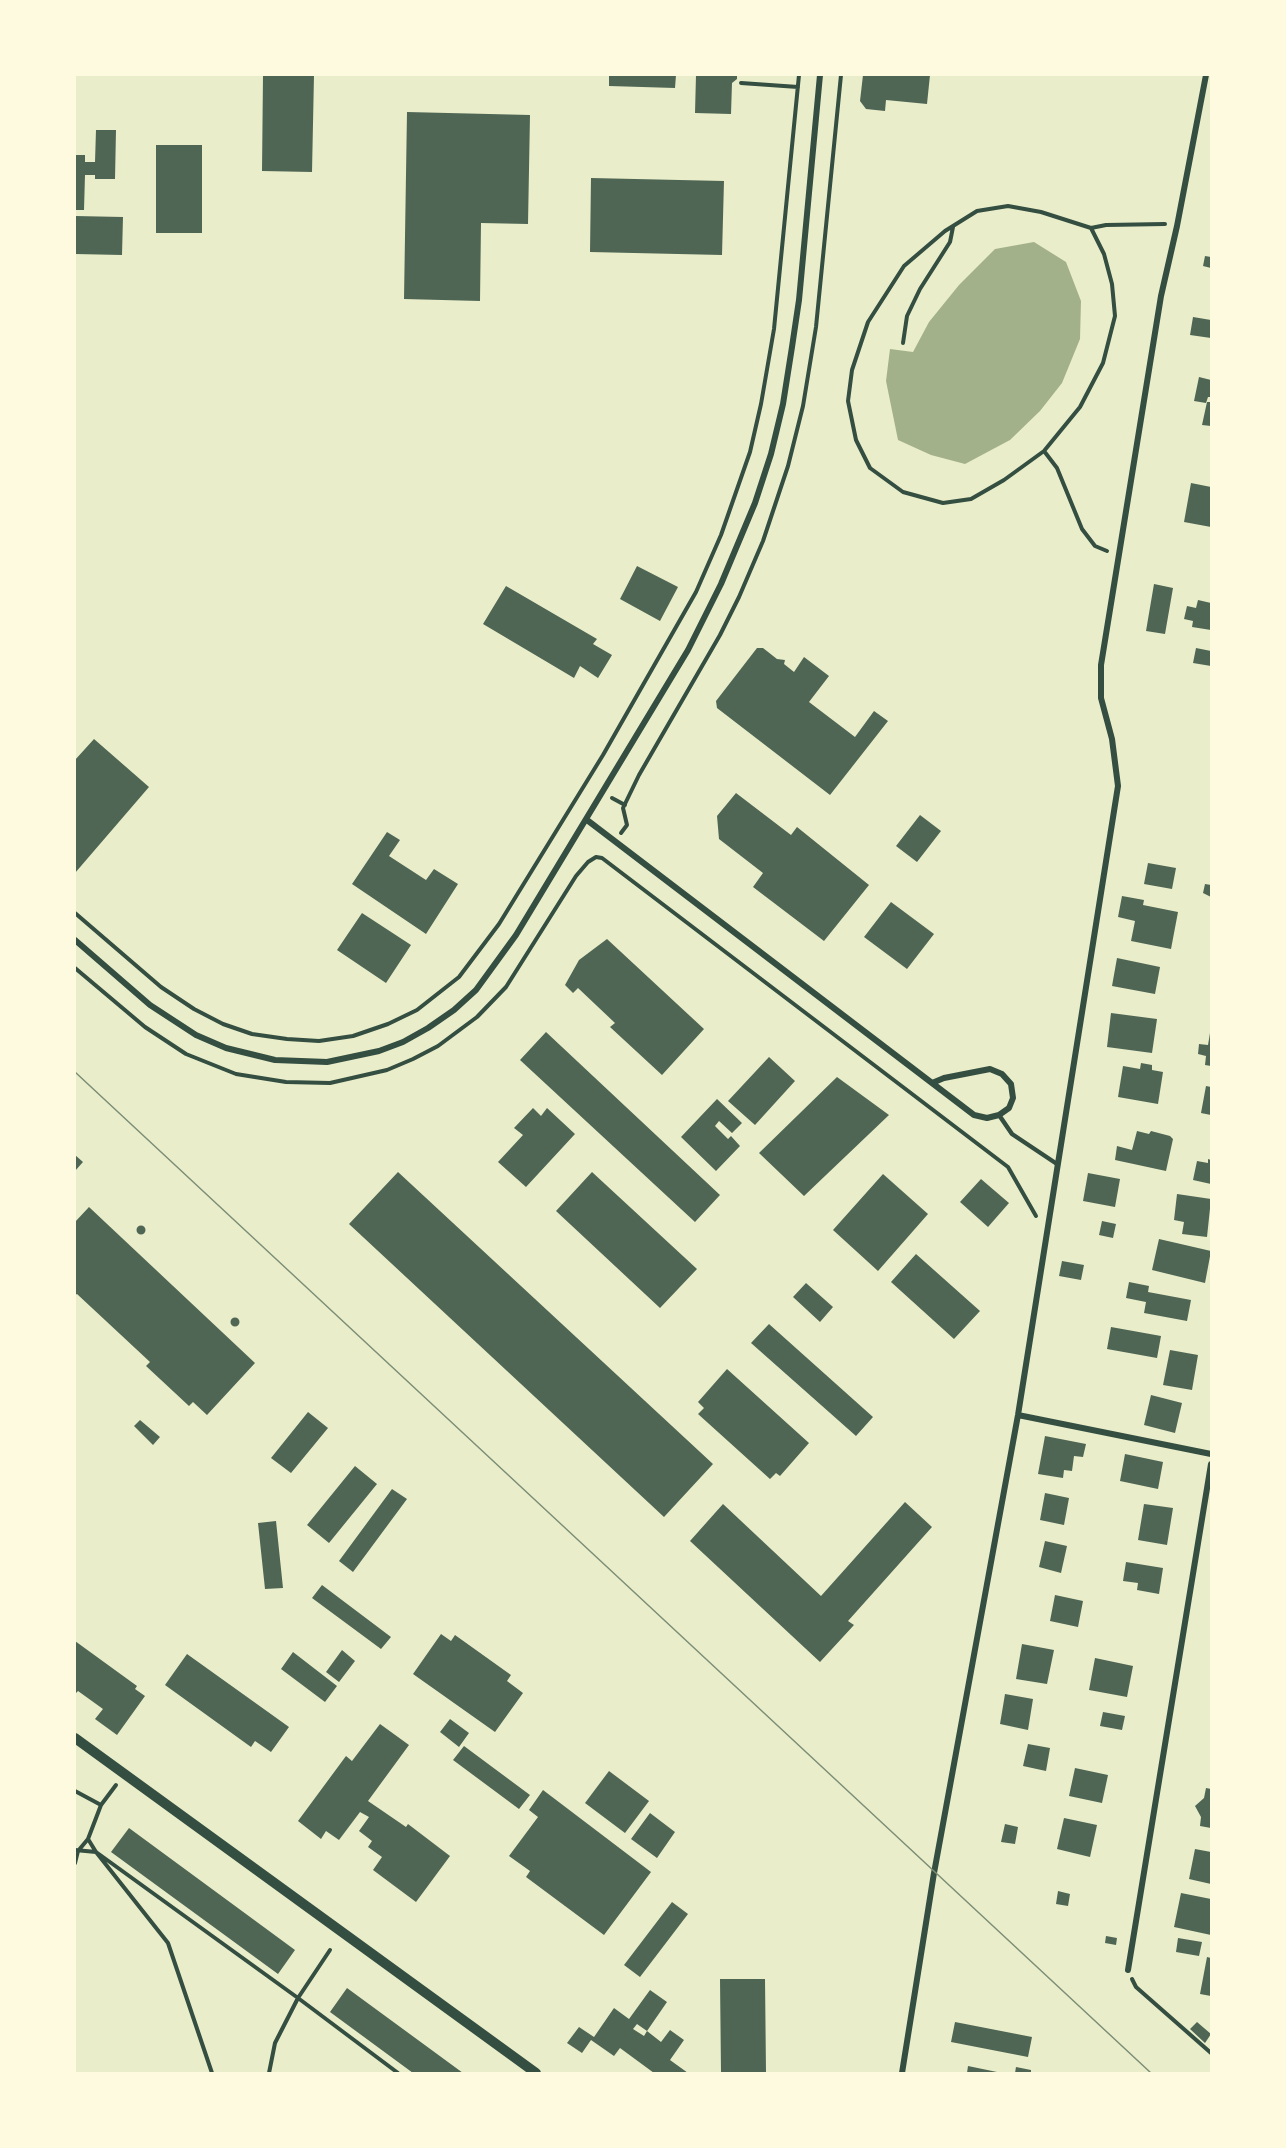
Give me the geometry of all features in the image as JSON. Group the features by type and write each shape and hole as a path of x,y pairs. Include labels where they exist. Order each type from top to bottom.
{"street":[{"path":"75,940 150,1005 196,1035 226,1048 275,1060 327,1062 358,1057 403,1042 454,1010 476,990 516,935 705,620 735,553 771,454 783,404 799,300 820,75"},
{"path":"902,2073 934,1873 1017,1414 1118,786 1112,739 1101,698 1101,665 1161,296 1178,226 1206,75"},
{"path":"586,820 974,1115 987,1118 999,1115 1009,1108 1013,1098 1011,1084 1002,1074 990,1069 944,1078 932,1083"},
{"path":"1017,1414 1211,1454"},
{"path":"1128,1970 1211,1464"},
{"path":"75,1738 536,2073"}],"lane":[{"path":"999,1115 1012,1134 1057,1164"}],"path":[{"path":"75,913 161,987 194,1009 223,1024 252,1034 287,1040 319,1041 353,1036 388,1024 417,1010 459,977 500,924 603,754 690,601 720,535 750,452 772,340 798,75"},
{"path":"741,83 798,87"},
{"path":"1090,228 1104,254 1112,284 1115,316 1099,372 1080,407 1044,451 1004,480 971,499 943,503 903,492 870,468 856,440 848,401 852,370 868,322 904,266 953,226 977,211 1008,206 1041,212 1090,228 1106,225 1160,223 1178,226"},
{"path":"903,343 907,316 920,289 950,243 953,226"},
{"path":"1044,451 1057,468 1082,529 1095,546 1118,556"},
{"path":"75,968 145,1027 186,1054 236,1074 286,1082 330,1083 387,1070 413,1059 438,1046 477,1017 506,987 576,876 588,862 596,857 602,858 1008,1167 1039,1221 1048,1222"},
{"path":"75,1863 77,1851 88,1839 101,1805 113,1790"},
{"path":"75,1791 101,1805"},
{"path":"88,1839 168,1943 212,2073"},
{"path":"77,1851 96,1852 398,2073"},
{"path":"269,2073 275,2043 298,1998 330,1950"},
{"path":"1128,1970 1136,1987 1211,2053"}],"shaded area":[{"path":"1034,242 1066,262 1081,301 1080,339 1062,383 1040,411 1010,440 965,464 931,455 898,440 886,381 890,349 913,352 929,322 959,285 995,249"}],"building":[{"path":"263,75 314,75 312,172 262,171"},
{"path":"609,75 676,75 675,88 609,86"},
{"path":"696,75 737,75 737,79 732,83 731,114 695,113"},
{"path":"863,75 930,75 927,104 886,100 885,111 866,109 860,101"},
{"path":"407,112 530,115 528,224 481,223 480,301 404,299"},
{"path":"96,130 116,130 115,179 95,179 95,175 85,175 84,210 75,210 75,155 85,155 85,162 95,162"},
{"path":"156,145 202,145 202,233 156,233"},
{"path":"591,178 724,181 722,255 590,252"},
{"path":"75,216 123,217 122,255 75,254"},
{"path":"1205,256 1211,257 1211,268 1203,266"},
{"path":"1193,317 1211,320 1211,338 1190,335"},
{"path":"1199,377 1211,380 1211,397 1208,397 1206,403 1194,401"},
{"path":"1207,402 1211,402 1211,426 1202,425"},
{"path":"1191,483 1211,487 1211,527 1184,522"},
{"path":"637,566 678,587 660,621 620,599"},
{"path":"1154,584 1173,588 1165,634 1146,631"},
{"path":"506,586 597,639 593,644 612,655 598,678 580,666 574,678 483,624"},
{"path":"1198,600 1211,603 1211,630 1192,627 1193,621 1184,619 1187,606 1196,608"},
{"path":"757,648 763,648 777,659 785,660 784,664 794,672 804,657 829,676 809,702 855,737 874,711 888,721 830,795 717,708 716,701"},
{"path":"1196,648 1211,651 1211,666 1193,663"},
{"path":"94,739 149,787 75,873 75,760"},
{"path":"736,793 791,835 797,827 869,885 824,941 753,887 763,873 719,839 717,816"},
{"path":"920,815 941,831 917,862 896,846"},
{"path":"387,832 400,840 389,856 426,880 434,869 458,884 426,934 352,884"},
{"path":"1148,863 1176,868 1172,889 1144,884"},
{"path":"1205,884 1211,885 1211,897 1203,893"},
{"path":"1122,896 1144,900 1143,905 1178,912 1171,949 1131,941 1135,921 1118,917"},
{"path":"891,902 934,934 907,969 864,937"},
{"path":"362,913 411,945 386,983 337,950"},
{"path":"607,939 704,1029 662,1075 610,1027 615,1023 578,988 573,993 565,985 579,960"},
{"path":"1117,958 1160,967 1155,994 1112,986"},
{"path":"1111,1013 1157,1019 1152,1053 1107,1047"},
{"path":"546,1032 720,1195 695,1222 520,1060"},
{"path":"1210,1033 1211,1066 1205,1065 1206,1056 1198,1054 1199,1044 1208,1045"},
{"path":"769,1057 795,1081 755,1125 728,1101"},
{"path":"1141,1063 1152,1065 1152,1070 1163,1072 1158,1104 1118,1097 1123,1066 1140,1069"},
{"path":"837,1077 889,1115 804,1196 759,1153"},
{"path":"1206,1086 1211,1087 1211,1115 1201,1113"},
{"path":"717,1099 742,1123 732,1133 719,1121 715,1126 728,1139 731,1136 740,1146 716,1171 681,1137"},
{"path":"533,1108 541,1116 547,1108 575,1134 526,1187 498,1162 523,1135 514,1128"},
{"path":"1137,1131 1149,1134 1151,1131 1173,1139 1166,1171 1115,1160 1117,1146 1132,1150"},
{"path":"75,1155 83,1162 75,1171"},
{"path":"1208,1159 1211,1160 1211,1184 1193,1180 1197,1161 1208,1163"},
{"path":"398,1172 713,1464 664,1517 349,1224"},
{"path":"592,1172 697,1269 660,1308 556,1211"},
{"path":"1088,1173 1120,1179 1115,1207 1083,1201"},
{"path":"883,1174 928,1214 878,1271 833,1230"},
{"path":"981,1179 1009,1203 988,1227 960,1202"},
{"path":"1177,1194 1211,1199 1207,1237 1182,1234 1184,1222 1174,1220"},
{"path":"89,1207 255,1363 207,1415 193,1402 189,1406 146,1366 150,1362 77,1294 75,1295 75,1222"},
{"path":"1102,1221 1116,1224 1113,1238 1099,1235"},
{"path":"141,1226 145,1230 141,1234 137,1230"},
{"path":"1159,1239 1211,1251 1205,1283 1152,1270"},
{"path":"916,1254 980,1311 954,1339 891,1282"},
{"path":"1062,1261 1084,1265 1081,1280 1059,1276"},
{"path":"1129,1282 1149,1286 1148,1292 1191,1300 1187,1321 1144,1313 1146,1302 1126,1298"},
{"path":"806,1283 833,1307 820,1322 793,1297"},
{"path":"235,1318 239,1322 235,1326 231,1322"},
{"path":"769,1324 873,1417 856,1436 751,1343"},
{"path":"1111,1327 1161,1336 1157,1358 1107,1349"},
{"path":"1170,1350 1198,1355 1192,1390 1163,1385"},
{"path":"727,1369 809,1443 780,1476 776,1473 770,1479 698,1414 704,1408 698,1402"},
{"path":"1151,1395 1182,1403 1175,1433 1144,1425"},
{"path":"308,1412 328,1428 291,1473 271,1458"},
{"path":"140,1420 160,1437 153,1445 134,1426"},
{"path":"1045,1436 1086,1444 1083,1457 1074,1456 1072,1471 1064,1470 1063,1478 1038,1474"},
{"path":"1125,1454 1163,1462 1158,1489 1120,1481"},
{"path":"355,1466 377,1484 329,1543 307,1525"},
{"path":"392,1489 407,1499 353,1572 339,1561"},
{"path":"1045,1493 1069,1498 1064,1525 1040,1520"},
{"path":"905,1502 932,1527 848,1621 854,1625 820,1662 690,1541 723,1504 821,1596"},
{"path":"1144,1504 1173,1508 1167,1545 1138,1540"},
{"path":"276,1521 283,1588 265,1589 258,1523"},
{"path":"1045,1541 1067,1546 1061,1573 1039,1567"},
{"path":"1126,1562 1163,1568 1159,1594 1137,1590 1138,1583 1123,1581"},
{"path":"322,1585 391,1637 381,1649 312,1598"},
{"path":"1055,1595 1083,1601 1078,1627 1050,1621"},
{"path":"441,1634 451,1641 455,1635 511,1675 507,1681 523,1693 495,1732 413,1674"},
{"path":"75,1641 137,1686 135,1689 145,1696 117,1735 95,1719 103,1709 78,1691 75,1694"},
{"path":"1022,1644 1054,1650 1047,1684 1016,1679"},
{"path":"342,1650 355,1661 339,1682 326,1672"},
{"path":"293,1652 337,1686 325,1702 281,1669"},
{"path":"187,1654 289,1727 271,1752 255,1741 251,1747 165,1685"},
{"path":"1095,1658 1133,1666 1127,1697 1089,1690"},
{"path":"1005,1694 1033,1699 1028,1730 1000,1724"},
{"path":"1103,1712 1125,1716 1122,1730 1100,1726"},
{"path":"450,1719 469,1733 459,1747 440,1732"},
{"path":"380,1724 409,1745 368,1801 406,1827 408,1824 450,1856 416,1902 373,1870 382,1857 368,1847 372,1841 359,1831 369,1817 360,1812 339,1840 326,1831 321,1839 298,1821 346,1756 352,1761"},
{"path":"1028,1744 1050,1748 1046,1771 1023,1766"},
{"path":"464,1746 530,1795 519,1809 453,1760"},
{"path":"1075,1768 1108,1775 1102,1803 1069,1796"},
{"path":"609,1771 649,1801 625,1833 585,1803"},
{"path":"1206,1788 1211,1789 1211,1828 1200,1826 1201,1817 1195,1806 1204,1798"},
{"path":"543,1790 651,1872 604,1935 526,1877 530,1871 509,1856 538,1817 529,1810"},
{"path":"650,1813 675,1832 657,1858 631,1839"},
{"path":"1064,1818 1097,1825 1090,1857 1057,1849"},
{"path":"1005,1824 1018,1827 1015,1844 1001,1842"},
{"path":"129,1828 295,1950 278,1974 111,1852"},
{"path":"1195,1849 1211,1852 1211,1884 1189,1879"},
{"path":"1058,1891 1070,1894 1068,1906 1056,1904"},
{"path":"1181,1893 1211,1899 1211,1935 1174,1927"},
{"path":"672,1902 688,1914 640,1977 624,1965"},
{"path":"1106,1936 1117,1938 1116,1945 1105,1943"},
{"path":"1178,1938 1202,1942 1199,1956 1176,1952"},
{"path":"1207,1957 1211,1958 1211,1996 1200,1994"},
{"path":"720,1979 765,1979 766,2073 721,2073"},
{"path":"347,1988 463,2073 413,2073 330,2012"},
{"path":"650,1990 667,2002 647,2031 661,2042 670,2030 684,2040 670,2060 688,2073 654,2073 620,2048 614,2056 591,2040 582,2053 567,2043 579,2027 594,2037 614,2008 629,2019","holes":["637,2024 647,2031 644,2036 633,2029"]},
{"path":"955,2022 1032,2037 1028,2057 951,2042"},
{"path":"1197,2022 1211,2034 1205,2043 1190,2029"},
{"path":"968,2066 997,2072 997,2073 967,2073"},
{"path":"1016,2067 1031,2070 1031,2073 1015,2073"}],"tram line":[{"path":"75,1072 1151,2073"}]}
